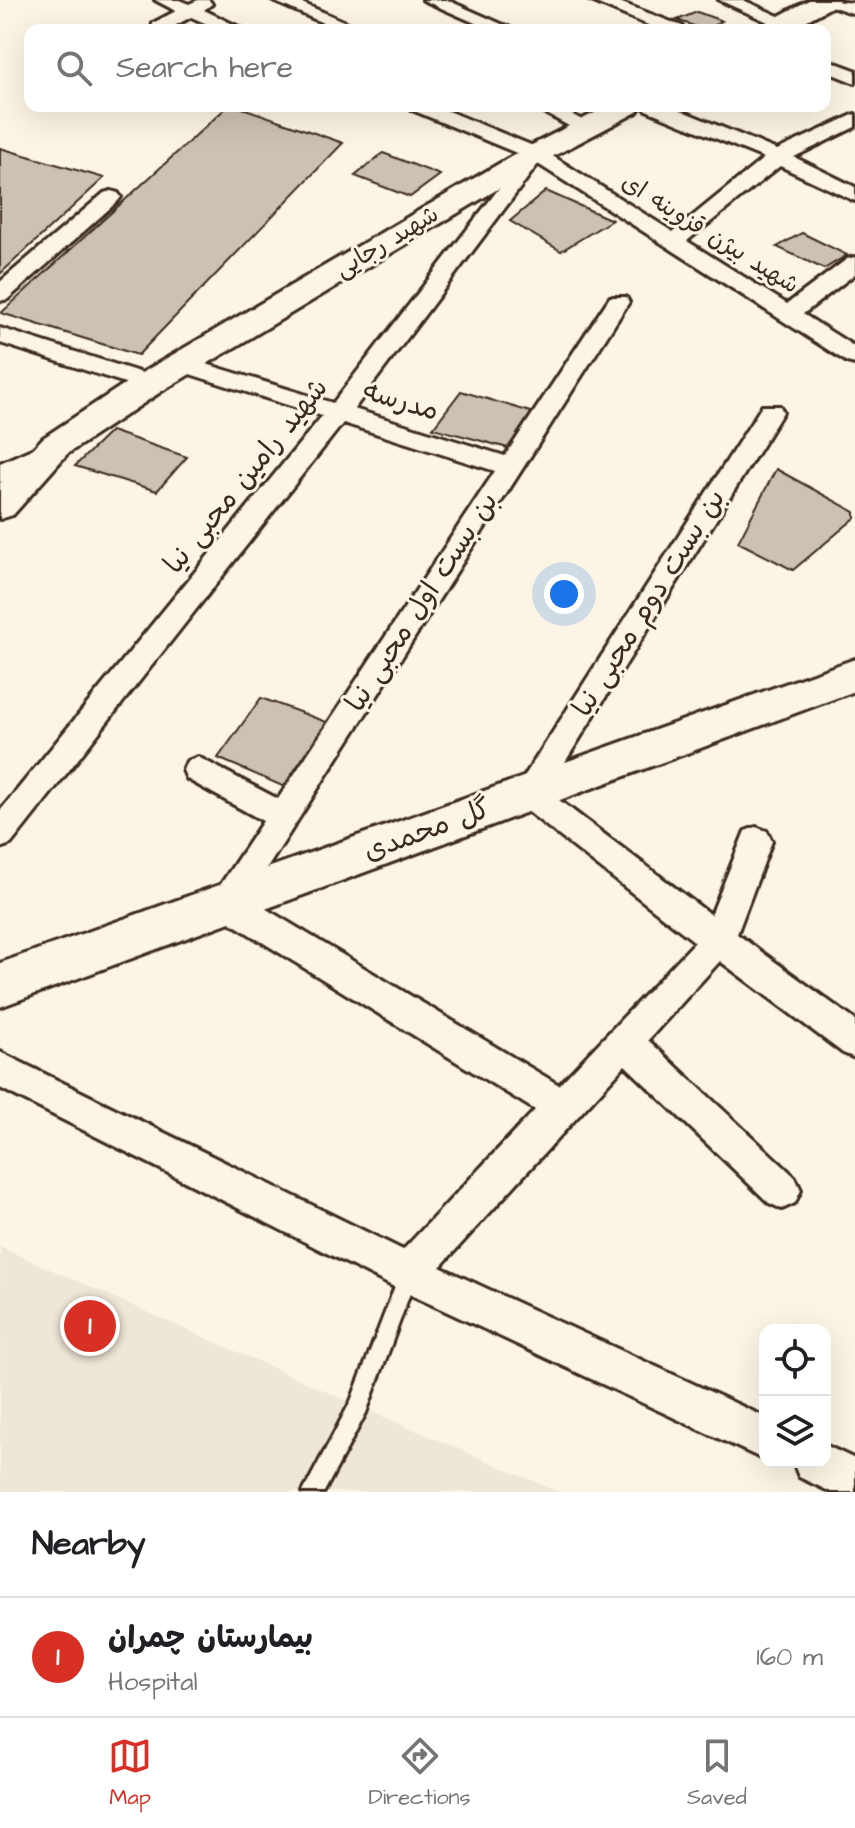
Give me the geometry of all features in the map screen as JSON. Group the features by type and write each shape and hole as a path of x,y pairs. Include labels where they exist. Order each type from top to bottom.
{"street":[{"path":"164,0 221,24"},
{"path":"165,24 212,0"},
{"path":"280,0 340,24"},
{"path":"432,0 491,24"},
{"path":"598,0 660,24"},
{"path":"728,0 774,24"},
{"path":"782,24 829,0 855,9"},
{"path":"831,67 855,77"},
{"name":"شهید بیژن قزوینه ای","path":"434,112 536,154 855,357"},
{"path":"554,112 587,128"},
{"name":"شهید رجایی","path":"0,506 55,446 150,383 536,154 617,112"},
{"path":"668,112 778,157 855,195"},
{"path":"674,241 778,157 855,120"},
{"name":"شهید رامین محبی نیا","path":"0,834 338,413 536,154"},
{"path":"0,294 111,197"},
{"path":"788,314 855,264"},
{"name":"بن بست اول محبی نیا","path":"227,903 618,302"},
{"path":"0,335 150,383"},
{"name":"مدرسه","path":"182,364 510,467"},
{"name":"بن بست دوم محبی نیا","path":"528,794 771,412"},
{"path":"0,473 55,446"},
{"name":"گل محمدی","path":"0,985 852,680"},
{"path":"198,770 283,817"},
{"path":"528,794 718,940 853,1033"},
{"path":"408,1273 718,940 756,841"},
{"path":"227,903 563,1107"},
{"path":"624,1041 782,1190"},
{"path":"0,1069 408,1273 759,1436"},
{"path":"827,1468 855,1481"}],"lane":[{"path":"313,1492 359,1406 408,1273"}],"shaded area":[{"path":"0,1247 359,1406 559,1492 0,1492"}],"building":[{"path":"697,12 722,21 716,24 688,24 677,20"},
{"path":"221,112 254,112 343,143 138,355 1,313"},
{"path":"0,148 104,178 0,274"},
{"path":"383,153 440,175 410,197 355,176"},
{"path":"546,191 612,220 561,251 510,221"},
{"path":"802,233 847,255 824,269 777,247"},
{"path":"461,391 534,413 508,448 433,428"},
{"path":"111,431 187,457 157,491 75,466"},
{"path":"776,469 855,512 855,518 793,570 738,542"},
{"path":"261,698 332,724 287,788 218,758"}],"place":[{"name":"بیمارستان چمران","path":"90,1326"}]}
